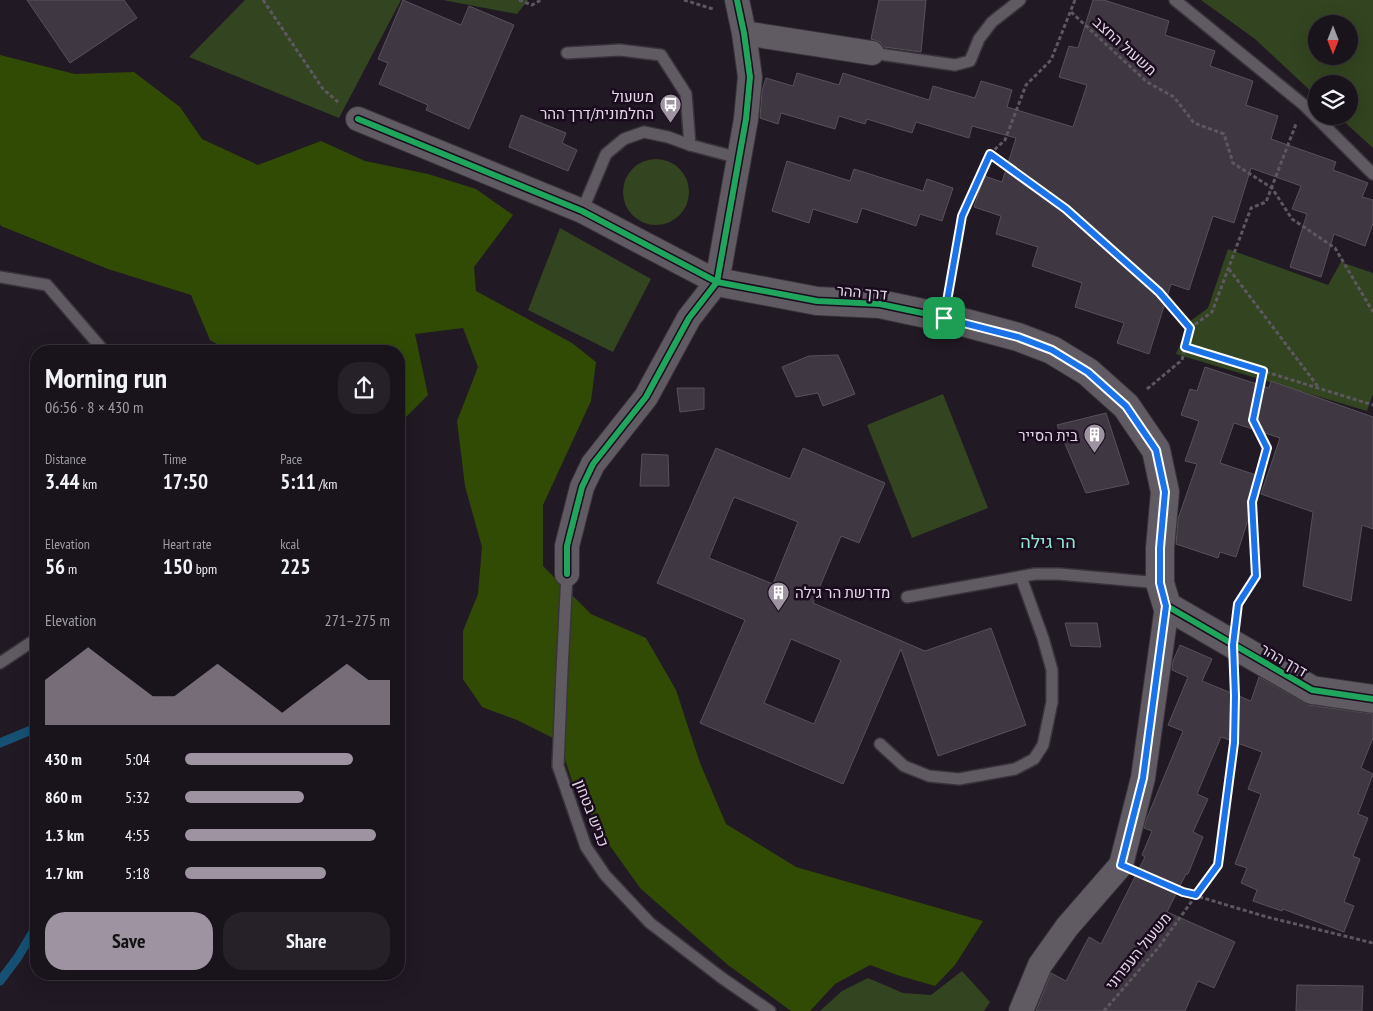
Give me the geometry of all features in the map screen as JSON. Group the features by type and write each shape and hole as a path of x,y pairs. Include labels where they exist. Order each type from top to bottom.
{"street":[{"path":"567,574 567,546 582,487 592,464 646,398 689,318 717,282 740,158 750,77 737,0"},
{"path":"744,33 872,53"},
{"path":"358,119 582,211 717,282"},
{"name":"דרך ההר","path":"717,282 817,300 880,304 944,318 1018,337 1052,350 1088,372 1126,406 1156,450 1165,492 1160,548 1163,595 1233,645 1312,690 1373,699"},
{"path":"1021,1011 1040,964 1067,928 1121,865 1143,778 1163,595"}],"lane":[{"path":"872,53 955,66 970,61 979,39 992,22 1020,0"},
{"path":"1176,0 1304,105 1373,174"},
{"path":"567,53 620,50 661,56 686,94 690,145"},
{"path":"582,211 606,154 624,139 644,132 740,158"},
{"path":"0,277 47,285 99,345"},
{"name":"כביש בטחון","path":"567,574 558,766 586,847 605,875 650,923 722,978 770,1011"},
{"path":"907,597 1035,574 1058,574 1163,595"},
{"path":"880,744 904,766 929,776 959,779 1015,769 1034,759 1043,745 1052,702 1052,670 1021,576"},
{"path":"0,663 30,643"}],"path":[{"path":"264,0 323,89 358,119"},
{"path":"519,0 532,5 541,0"},
{"path":"944,318 962,216 990,154 1005,140 1026,85 1051,60 1075,0"},
{"path":"1126,406 1182,360 1190,328 1212,312 1251,208 1266,202 1304,105"},
{"path":"990,154 1066,209 1159,292 1190,328"},
{"path":"1272,188 1292,219 1335,248 1373,312"},
{"path":"1228,269 1319,388"},
{"path":"1185,347 1373,405"},
{"path":"1121,865 1183,892 1267,917 1373,944"}],"green space":[{"path":"245,0 401,0 339,118 189,57"},
{"path":"443,0 528,0 517,14"},
{"path":"1201,0 1373,0 1373,148 1348,125 1358,125 1358,75 1308,75 1308,89 1255,39"},
{"path":"0,55 75,74 134,72 180,107 202,139 258,165 321,141 365,161 428,174 476,189 513,215 474,267 476,291 572,343 596,362 591,401 543,505 543,566 591,614 646,638 676,690 700,763 726,824 796,867 983,921 955,965 935,986 870,965 835,984 810,1011 791,1011 728,965 641,889 605,839 574,787 559,741 517,720 482,707 463,679 463,631 478,594 482,547 465,486 457,421 478,367 463,328 415,334 428,395 405,418 405,345 219,345 210,340 191,295 108,269 0,224"},
{"path":"656,159 669,162 679,169 686,179 689,192 686,205 679,215 669,222 656,225 643,222 633,215 626,205 623,192 626,179 633,169 643,162"},
{"path":"560,228 651,279 613,352 528,310"},
{"path":"1228,249 1328,285 1341,262 1373,273 1373,394 1367,411 1176,354 1189,322 1208,308"},
{"path":"943,394 988,508 912,538 867,425"},
{"path":"962,971 990,1002 984,1011 820,1011 842,991 868,978 903,993 931,995"}],"building":[{"path":"27,0 124,0 137,18 70,63"},
{"path":"403,0 461,25 469,6 514,25 469,129 426,110 428,105 379,84 388,63 378,59"},
{"path":"879,0 926,0 921,52 884,47 880,42 871,39"},
{"path":"1093,0 1104,0 1169,21 1165,35 1215,51 1210,66 1253,81 1246,105 1278,116 1271,139 1336,162 1333,170 1368,183 1362,197 1373,200 1373,223 1365,246 1334,234 1321,277 1290,267 1307,214 1292,209 1301,186 1251,168 1234,223 1213,216 1189,290 1171,284 1149,354 1117,343 1124,323 1075,307 1082,283 1032,266 1038,247 996,234 1001,216 974,207 984,176 1002,182 1016,138 972,126 969,138 916,122 912,133 867,119 865,124 839,116 835,129 781,113 778,124 760,118 762,91 766,78 793,86 797,73 839,85 843,73 929,100 933,86 975,98 981,81 1012,90 1007,107 1073,127 1087,85 1059,77 1069,46 1078,48"},
{"path":"521,115 566,133 562,143 577,150 568,171 509,147"},
{"path":"787,161 850,181 854,169 923,191 927,179 953,188 942,221 920,214 916,226 862,208 857,223 813,209 809,223 772,211"},
{"path":"838,355 855,394 823,406 818,393 796,397 782,367 809,356"},
{"path":"1205,367 1269,388 1271,381 1373,417 1373,529 1362,525 1351,601 1303,586 1313,512 1261,494 1280,438 1234,423 1220,463 1262,477 1236,557 1220,552 1218,558 1176,544 1178,519 1197,464 1185,461 1199,421 1181,415 1190,389 1197,391"},
{"path":"677,388 704,388 704,409 680,412"},
{"name":"בית הסייר","path":"1106,413 1129,484 1086,493 1057,425"},
{"name":"מדרשת הר גילה","path":"716,448 790,479 803,448 885,483 859,543 841,536 813,603 925,651 991,628 1026,725 938,756 901,649 843,784 700,723 745,620 657,583","holes":["734,497 798,522 773,584 709,558","791,639 841,660 814,724 764,703"]},
{"path":"642,454 668,455 669,486 640,486"},
{"path":"1065,623 1097,623 1101,647 1071,646"},
{"path":"1180,645 1212,659 1202,681 1251,701 1259,677 1309,705 1373,714 1373,738 1361,768 1373,774 1358,814 1368,818 1353,856 1360,859 1344,902 1354,906 1344,932 1283,909 1282,911 1253,901 1257,890 1241,883 1247,868 1235,864 1261,794 1248,789 1262,752 1221,737 1197,794 1208,799 1193,832 1203,837 1188,874 1186,874 1167,912 1235,942 1214,988 1198,981 1185,1011 1036,1011 1051,973 1066,981 1089,937 1101,944 1145,857 1142,855 1152,831 1144,828 1147,818 1183,731 1168,725 1188,677 1172,670 1173,661"},
{"path":"1297,985 1363,986 1362,1011 1296,1011"}],"waterway":[{"path":"0,743 30,730"},
{"path":"0,981 30,937"}],"cycle path":[{"path":"567,574 567,546 582,487 593,464 646,397 689,318 717,282 746,119 750,77 737,0"},
{"path":"358,119 582,211 717,282 817,301 880,304 955,320 1018,337 1052,350 1088,372 1126,406 1156,450 1165,492 1160,548 1160,583 1167,606 1312,690 1373,699"}],"place":[{"name":"משעול החלמונית/דרך ההר","path":"670,124"},
{"name":"בית הסייר","path":"1094,454"},
{"name":"מדרשת הר גילה","path":"779,611"}],"district":[{"name":"הר גילה","path":"1048,541"}],"route":[{"path":"990,154 1066,209 1159,292 1190,328 1185,347 1263,371 1253,420 1267,448 1252,502 1256,576 1238,604 1233,645 1234,743 1218,865 1196,895 1183,892 1121,865 1143,778 1166,606 1160,583 1160,548 1165,492 1156,450 1126,406 1088,372 1052,350 1018,337 944,318 962,216 990,154"}]}
